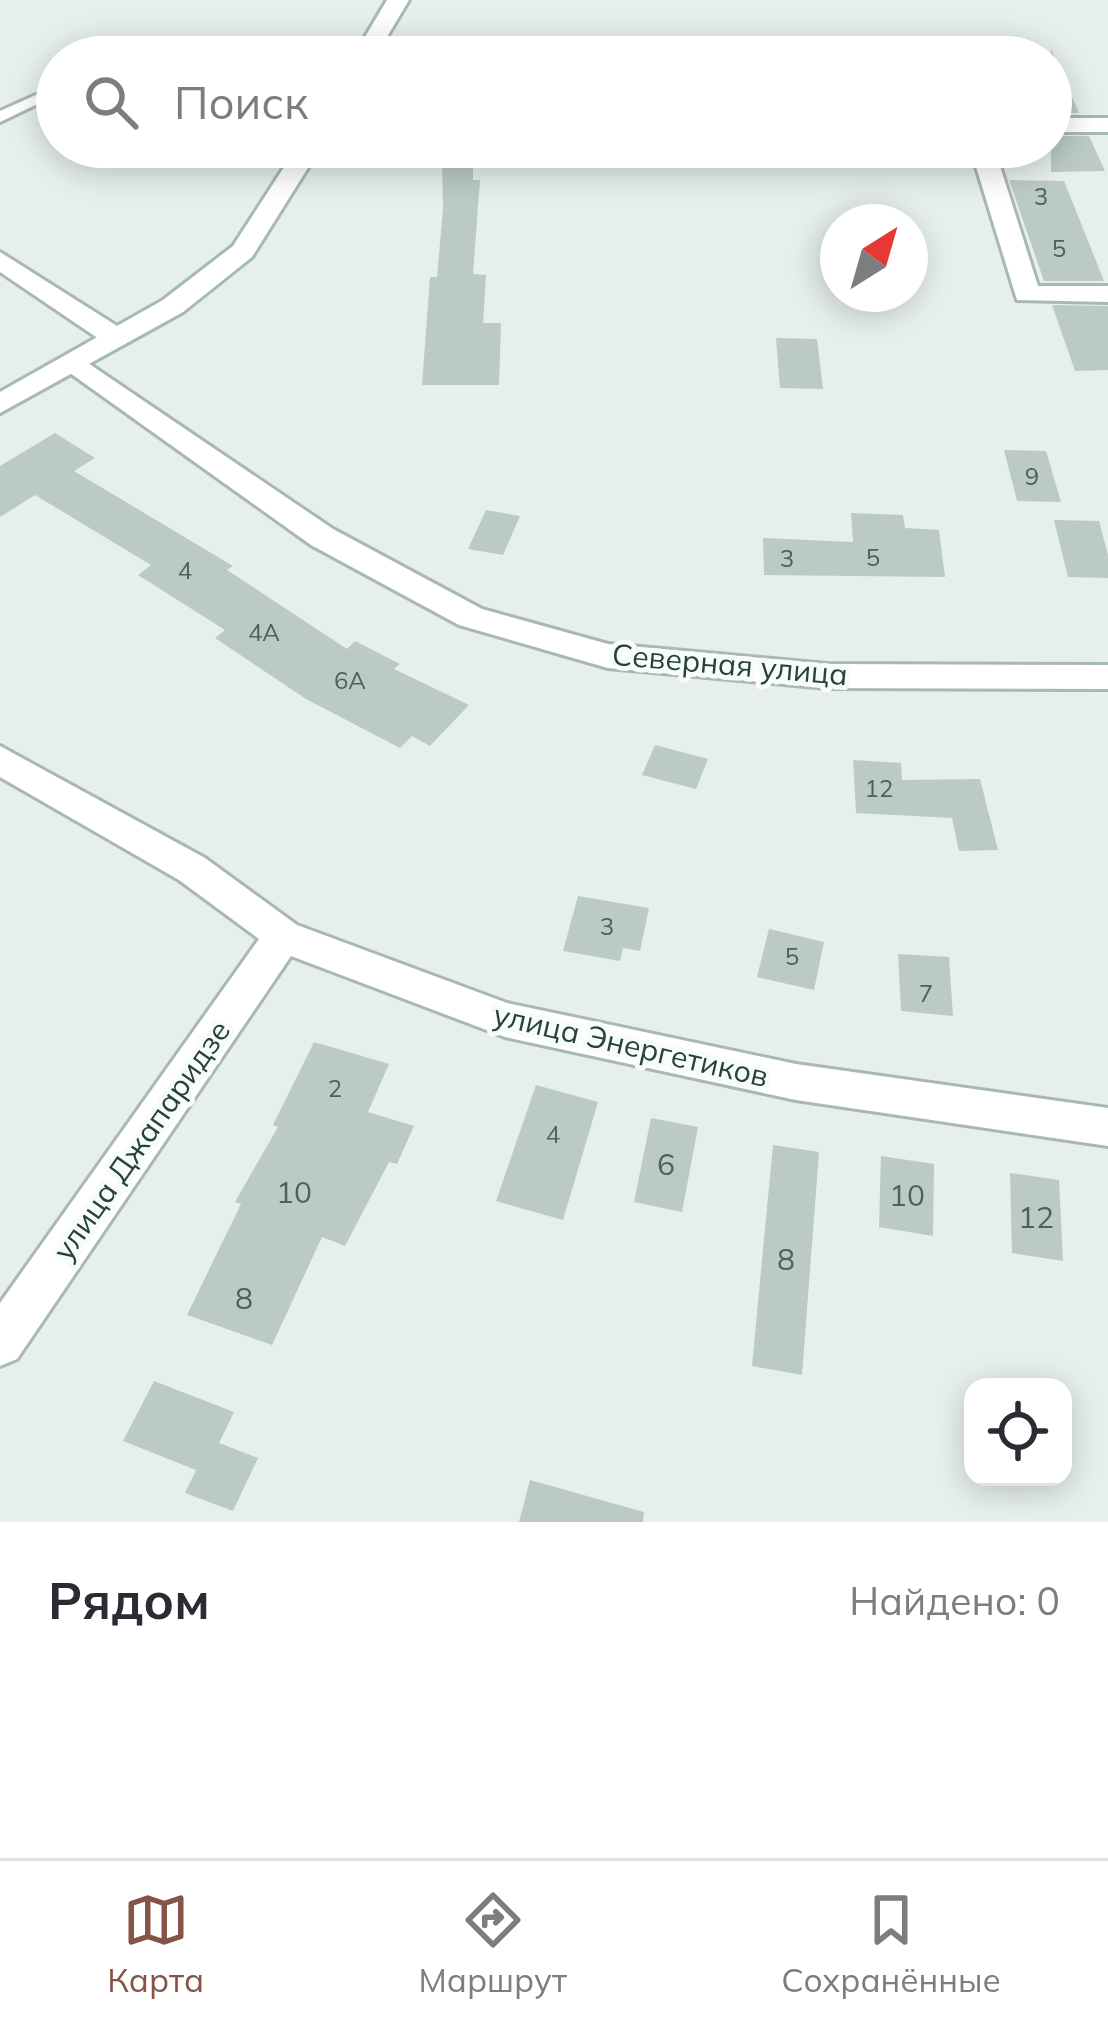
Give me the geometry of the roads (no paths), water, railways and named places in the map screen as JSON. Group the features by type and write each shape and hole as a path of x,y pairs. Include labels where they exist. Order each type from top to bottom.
{"street":[{"path":"377,36 398,0"},
{"path":"1072,125 1108,124"},
{"path":"0,404 173,306 243,251 296,168"},
{"path":"988,168 1027,294 1108,294"},
{"path":"0,260 115,337"},
{"name":"Северная улица","path":"73,362 322,537 471,617 630,658 827,676 1108,677"},
{"name":"улица Энергетиков","path":"0,760 192,869 283,936 505,1020 796,1082 1108,1127"},
{"name":"улица Джапаридзе","path":"0,1343 283,936"}],"lane":[{"path":"0,117 36,101"}]}
